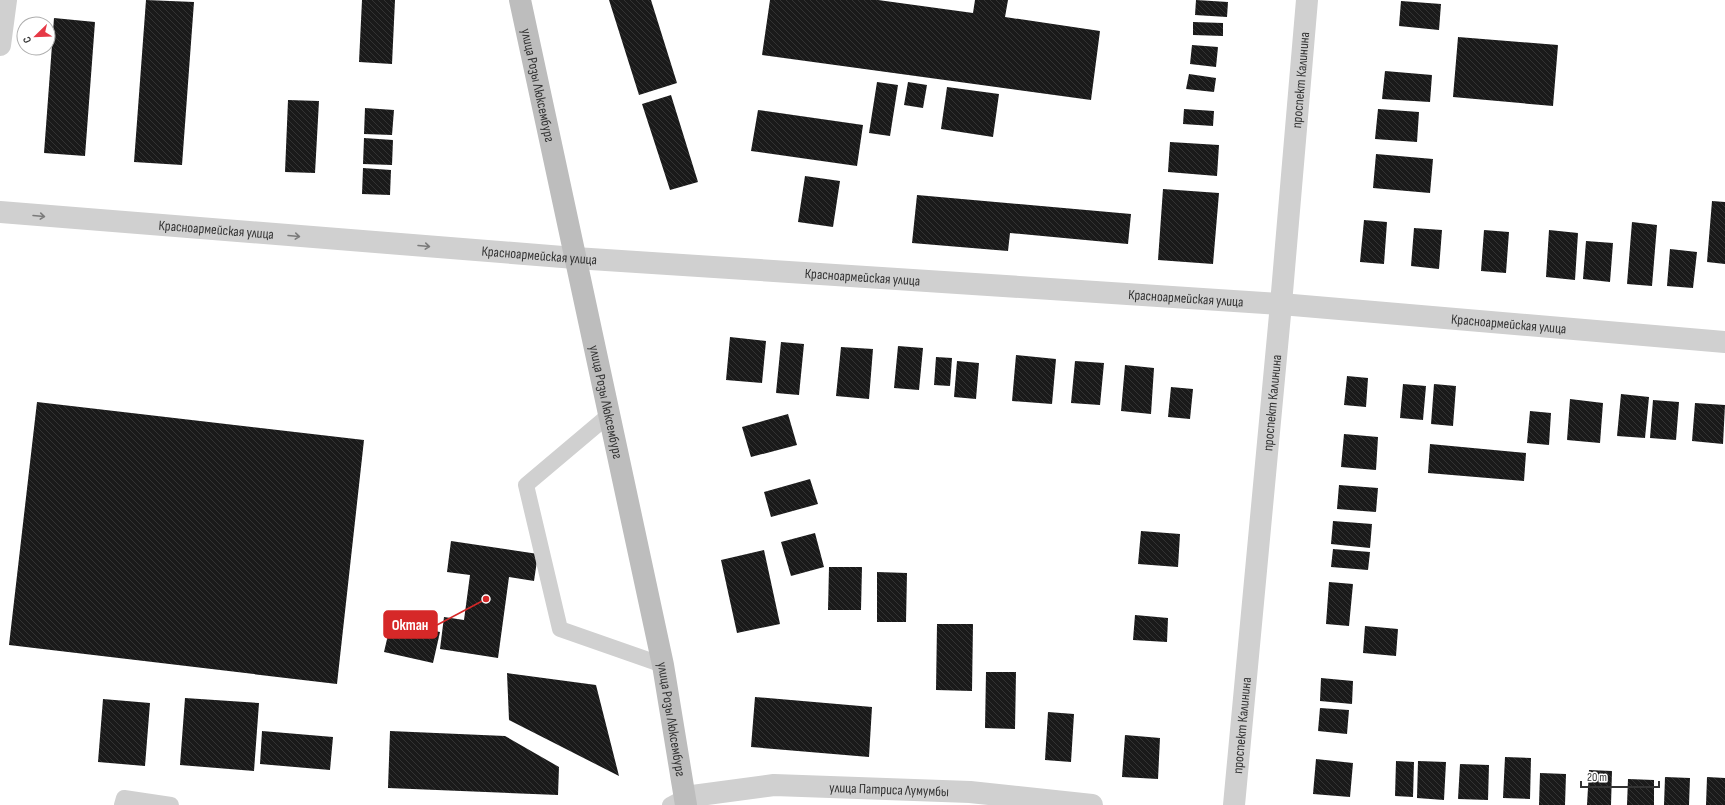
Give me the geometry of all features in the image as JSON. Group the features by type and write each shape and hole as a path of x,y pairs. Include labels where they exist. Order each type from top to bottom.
{"main road":[{"name":"улица Розы Люксембург","path":"520,0 574,258 663,665 681,802"}],"street":[{"path":"0,45 6,0"},
{"name":"проспект Калинина","path":"1234,805 1281,304 1307,0"},
{"name":"Красноармейская улица","path":"0,212 574,258 1281,304 1725,342"},
{"name":"улица Патриса Лумумбы","path":"681,802 774,785 970,792 1092,805"}],"lane":[{"path":"609,415 526,485 560,629 663,665"},
{"path":"122,805 124,798 171,805"}],"building":[{"path":"146,0 194,2 182,165 134,162"},
{"path":"362,0 395,0 392,64 359,62"},
{"path":"609,0 651,0 677,83 639,95"},
{"path":"770,0 878,0 973,13 975,0 1008,0 1005,17 1100,31 1091,100 762,55"},
{"path":"1196,0 1228,2 1227,17 1195,15"},
{"path":"1401,1 1441,4 1439,30 1399,26"},
{"path":"56,18 95,22 85,156 44,153 51,56 56,56"},
{"path":"1193,22 1223,23 1223,36 1193,35"},
{"path":"1458,37 1558,45 1553,106 1453,97"},
{"path":"1192,45 1218,47 1216,67 1190,64"},
{"path":"1385,71 1432,75 1430,102 1382,99"},
{"path":"1189,74 1216,78 1214,92 1186,89"},
{"path":"877,82 898,85 890,136 869,133"},
{"path":"908,82 927,85 923,108 904,105"},
{"path":"947,87 999,94 993,137 941,129"},
{"path":"671,95 698,182 670,190 642,104"},
{"path":"288,100 319,101 315,173 285,172"},
{"path":"365,108 394,110 392,135 364,134"},
{"path":"1184,109 1214,111 1213,126 1183,124"},
{"path":"1378,109 1419,112 1417,142 1375,139"},
{"path":"758,110 863,125 857,166 751,151"},
{"path":"364,138 393,140 392,165 363,164"},
{"path":"1170,142 1219,145 1217,176 1168,172"},
{"path":"1376,154 1433,159 1430,193 1373,188"},
{"path":"363,168 391,170 390,195 362,194"},
{"path":"805,176 840,181 833,227 798,222"},
{"path":"1163,189 1219,193 1213,264 1158,260"},
{"path":"917,195 1131,214 1128,244 1010,233 1008,251 912,243"},
{"path":"1712,201 1725,202 1725,264 1707,262"},
{"path":"1364,220 1387,222 1384,264 1360,262"},
{"path":"1632,222 1657,225 1652,286 1627,284"},
{"path":"1414,228 1442,230 1439,269 1411,266"},
{"path":"1484,230 1509,232 1506,273 1481,271"},
{"path":"1549,230 1578,233 1575,280 1546,277"},
{"path":"1586,241 1613,243 1610,282 1583,279"},
{"path":"1670,249 1697,252 1693,288 1667,286"},
{"path":"730,337 766,341 762,383 726,380"},
{"path":"781,342 804,344 799,395 776,393"},
{"path":"898,346 923,348 919,390 894,388"},
{"path":"841,347 873,349 869,399 836,396"},
{"path":"1016,355 1056,359 1052,404 1012,401"},
{"path":"936,357 952,358 950,386 934,385"},
{"path":"957,361 979,363 976,399 954,397"},
{"path":"1075,361 1104,363 1100,405 1071,403"},
{"path":"1125,365 1154,368 1151,414 1121,411"},
{"path":"1347,376 1368,378 1366,407 1344,405"},
{"path":"1403,384 1426,386 1423,420 1400,418"},
{"path":"1434,384 1456,386 1453,426 1431,424"},
{"path":"1171,387 1193,389 1190,419 1168,417"},
{"path":"1621,394 1649,397 1645,438 1617,436"},
{"path":"1570,399 1603,403 1600,443 1567,440"},
{"path":"1653,400 1679,402 1676,440 1650,438"},
{"path":"37,402 364,440 337,684 9,645"},
{"path":"1695,403 1725,405 1723,444 1692,441"},
{"path":"1530,411 1551,413 1549,445 1527,443"},
{"path":"788,414 797,445 751,457 742,427"},
{"path":"1344,434 1378,437 1376,470 1341,467"},
{"path":"1430,444 1526,453 1524,481 1428,473"},
{"path":"810,479 818,504 771,517 764,492"},
{"path":"1339,485 1378,488 1376,512 1337,509"},
{"path":"1333,521 1372,524 1370,548 1331,544"},
{"path":"1141,531 1180,534 1178,567 1138,564"},
{"path":"815,533 824,567 791,576 781,542"},
{"path":"451,541 538,554 534,581 509,577 498,658 440,649 444,617 464,620 470,575 447,572"},
{"path":"1333,549 1370,552 1368,570 1331,567"},
{"path":"764,550 780,624 737,633 721,560"},
{"path":"829,567 862,567 861,610 828,610"},
{"path":"877,572 907,573 906,622 877,622"},
{"path":"1329,582 1353,584 1349,626 1326,624"},
{"path":"1135,615 1168,618 1167,642 1133,640"},
{"path":"391,622 440,632 433,663 384,652"},
{"path":"937,624 973,624 972,691 936,690"},
{"path":"1365,626 1398,629 1396,656 1363,653"},
{"path":"986,672 1016,672 1015,729 985,728"},
{"path":"507,673 596,685 619,776 509,720"},
{"path":"1321,678 1353,681 1352,704 1320,701"},
{"path":"755,697 872,707 869,757 751,747"},
{"path":"185,698 259,703 254,771 180,765"},
{"path":"103,699 150,703 145,766 98,762"},
{"path":"1320,708 1349,710 1347,734 1318,731"},
{"path":"1048,712 1074,714 1071,762 1045,760"},
{"path":"262,731 333,737 330,770 260,764"},
{"path":"390,731 505,736 559,767 558,795 388,788"},
{"path":"1125,735 1160,738 1158,779 1122,777"},
{"path":"1505,757 1531,758 1530,799 1503,798"},
{"path":"1316,759 1353,763 1350,797 1313,794"},
{"path":"1396,761 1414,762 1413,797 1395,796"},
{"path":"1418,761 1446,762 1444,800 1417,798"},
{"path":"1460,764 1489,765 1488,800 1458,799"},
{"path":"1589,770 1612,771 1611,805 1587,805"},
{"path":"1540,773 1566,774 1565,805 1539,805"},
{"path":"1665,777 1690,778 1689,805 1664,805"},
{"path":"1707,777 1725,778 1725,805 1706,805"},
{"path":"1628,779 1654,780 1654,805 1627,805"}],"place":[{"name":"Октан","path":"486,599"}]}
